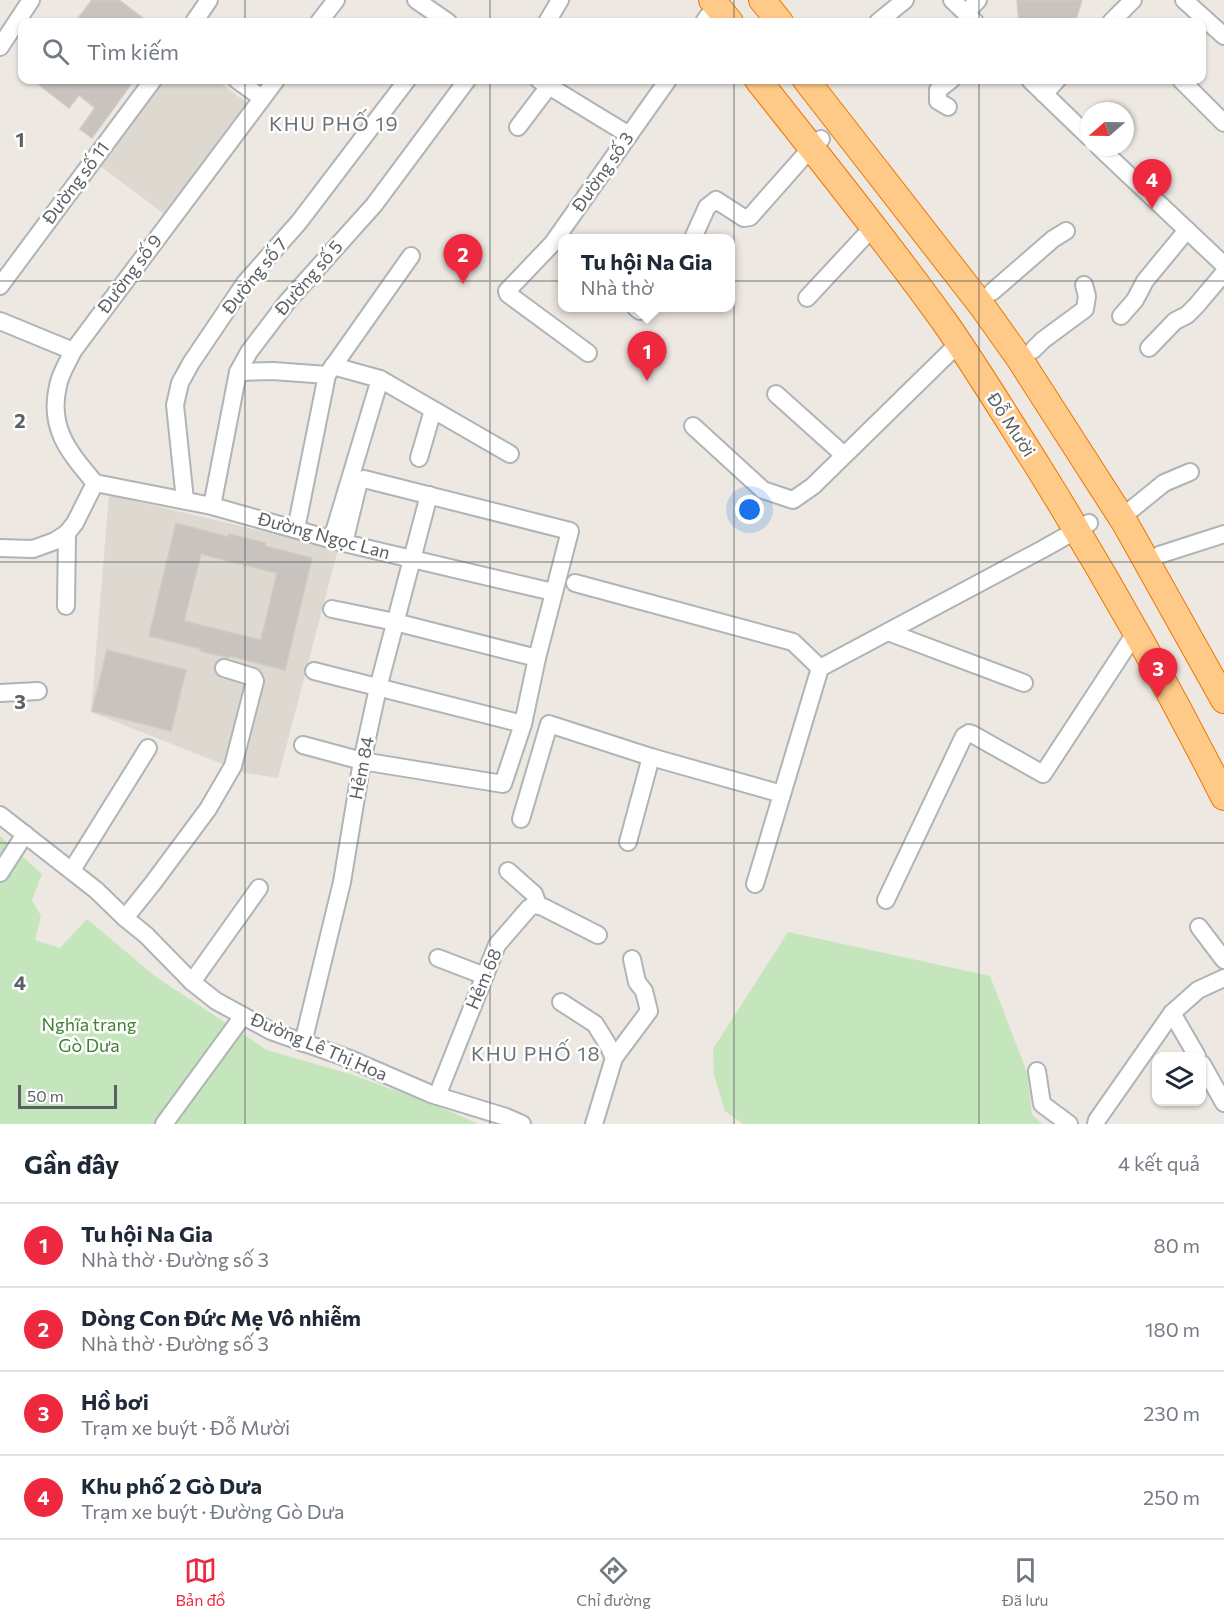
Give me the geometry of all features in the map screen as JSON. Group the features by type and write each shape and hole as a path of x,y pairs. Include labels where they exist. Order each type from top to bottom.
{"highway":[{"path":"744,0 759,18"},
{"path":"762,0 777,18"},
{"name":"Đỗ Mười","path":"762,84 896,230 1047,453 1136,632 1186,721 1224,797"},
{"name":"Đỗ Mười","path":"777,84 873,227 947,326 1146,621 1224,770"},
{"path":"809,84 982,306 1025,367 1130,532 1224,700"},
{"path":"830,84 992,292 1033,350 1132,509 1224,671"}],"street":[{"path":"19,18 31,0"},
{"path":"197,18 209,0"},
{"path":"322,18 336,0"},
{"path":"416,0 442,18"},
{"path":"549,18 560,0"},
{"path":"884,18 906,0"},
{"path":"952,0 970,18"},
{"path":"973,18 978,0"},
{"path":"1120,18 1133,0"},
{"path":"1184,0 1204,18"},
{"path":"0,46 18,19"},
{"path":"1206,20 1224,36"},
{"name":"Đường số 11","path":"0,286 150,84"},
{"path":"243,84 262,98"},
{"name":"Đường số 9","path":"95,483 70,454 55,418 58,384 73,351 273,84"},
{"name":"Đường số 7","path":"185,500 175,405 180,383 245,283 299,222 404,84"},
{"name":"Đường số 5","path":"212,506 238,372 249,352 287,302 374,205 464,84"},
{"path":"518,127 543,84"},
{"path":"546,84 629,135"},
{"name":"Đường số 3","path":"566,234 629,135 665,84"},
{"path":"946,84 938,90 938,101 948,107"},
{"path":"1034,84 1080,128"},
{"path":"1044,94 1053,84"},
{"path":"1185,84 1224,123"},
{"path":"695,234 707,207 716,200 744,218 750,217 816,143"},
{"path":"1108,156 1224,265"},
{"path":"807,298 873,227"},
{"path":"1121,316 1135,300 1145,281 1186,230"},
{"path":"992,292 1053,239 1066,231"},
{"name":"Đường số 3","path":"557,248 507,293 588,353"},
{"path":"296,529 330,371 411,256"},
{"path":"1149,348 1175,321 1187,315 1196,306 1224,273"},
{"path":"1033,350 1085,309 1087,296 1084,285"},
{"path":"0,321 73,351"},
{"path":"693,426 763,490 793,500 813,486 958,344"},
{"path":"238,372 330,371 380,379 510,454"},
{"path":"338,541 380,379"},
{"path":"776,394 844,455"},
{"path":"419,458 433,410"},
{"path":"1132,509 1164,483 1190,472"},
{"path":"303,745 362,761 503,784 523,724 537,658 570,531 361,479 338,541"},
{"path":"0,549 33,549 55,541 68,533 95,483"},
{"name":"Đường Ngọc Lan","path":"95,483 212,506 338,541 554,592"},
{"name":"Hẻm 84","path":"303,1043 342,882 362,761 378,688 429,495"},
{"path":"755,884 820,668 1083,526"},
{"path":"66,606 68,533"},
{"path":"1159,555 1224,534"},
{"path":"575,583 793,642 820,668"},
{"path":"332,609 395,622 537,658"},
{"path":"888,632 1024,683"},
{"path":"886,900 964,736 972,734 1043,774 1136,632"},
{"path":"124,918 153,884 208,809 233,766 255,681 253,677 224,668"},
{"path":"314,671 523,724"},
{"path":"0,693 38,691"},
{"path":"521,819 549,724 651,757 782,794"},
{"path":"72,870 148,748"},
{"path":"628,842 651,757"},
{"name":"Đường Lê Thị Hoa","path":"0,815 96,890 124,918 146,935 192,982 216,1001 271,1031 350,1059 437,1096 504,1120 522,1124"},
{"path":"0,873 25,834"},
{"path":"508,871 534,894 538,905 598,935"},
{"path":"192,982 259,888"},
{"name":"Hẻm 68","path":"437,1096 497,945 529,909 538,905"},
{"path":"1199,927 1224,960"},
{"path":"438,958 485,976"},
{"path":"594,1124 614,1058 649,1011 644,991 637,982 632,959"},
{"path":"1096,1124 1172,1013 1198,990 1224,978"},
{"path":"561,1002 595,1024 614,1058"},
{"path":"1172,1013 1195,1052"},
{"path":"164,1124 243,1016"},
{"path":"1037,1071 1042,1104 1069,1124"},
{"path":"1206,1071 1224,1103"}],"shaded area":[{"path":"156,84 221,84 247,103 164,214 96,163"},
{"path":"109,495 338,549 278,778 245,773 91,712"}],"green space":[{"name":"Nghĩa trang Gò Dưa","path":"0,836 42,874 32,900 41,916 35,940 60,948 87,919 156,977 267,1050 353,1075 438,1106 478,1124 0,1124"},
{"path":"788,932 990,976 1027,1072 1032,1114 1042,1124 743,1124 725,1111 714,1075 713,1049"}],"building":[{"path":"92,0 119,0 143,18 78,18"},
{"path":"1017,0 1082,0 1076,18 1019,18"},
{"path":"38,84 131,84 92,138 80,129 95,108 79,95 69,108"},
{"path":"176,523 228,537 229,534 266,543 265,546 312,558 285,670 200,651 201,649 149,636","holes":["201,554 277,573 261,640 184,621"]},
{"path":"107,650 186,670 171,731 92,711"}],"place":[{"name":"Khu phố 2 Gò Dưa","path":"1152,209"},
{"name":"Dòng Con Đức Mẹ Vô nhiễm","path":"463,284"},
{"name":"Tu hội Na Gia","path":"647,381"},
{"name":"Hồ bơi","path":"1158,698"}],"district":[{"name":"KHU PHỐ 19","path":"334,124"},
{"name":"KHU PHỐ 18","path":"536,1054"}]}
